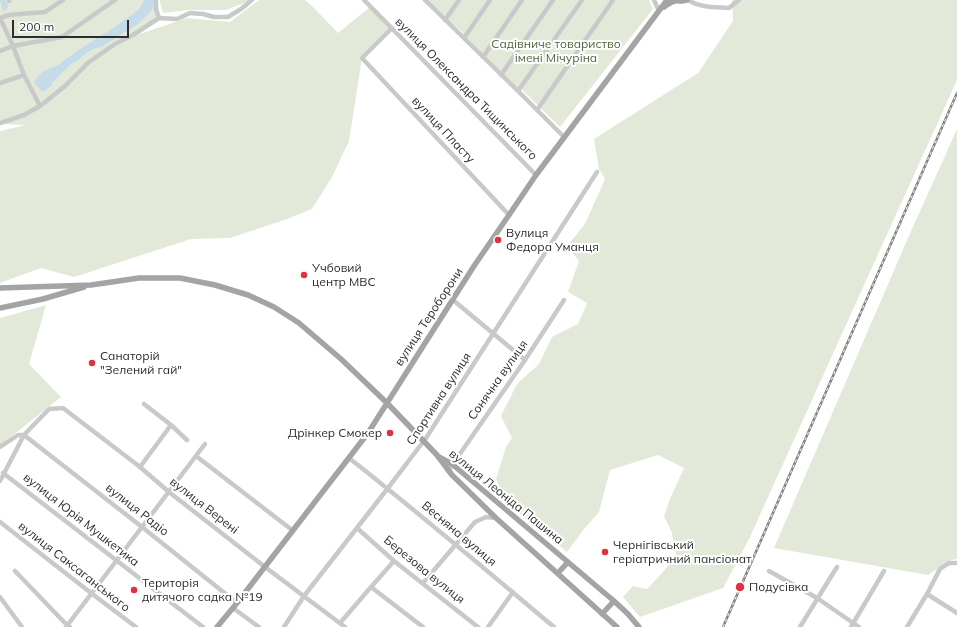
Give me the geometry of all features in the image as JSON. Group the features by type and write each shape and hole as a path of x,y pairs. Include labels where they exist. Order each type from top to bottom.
{"main road":[{"name":"вулиця Тероборони","path":"217,627 372,427 453,300 536,175 667,0"},
{"path":"657,13 670,2 677,0 688,0"},
{"path":"0,288 92,285 139,278 180,278 215,285 248,295 274,306 299,323 342,359 437,455"},
{"path":"0,308 42,299 92,285"},
{"name":"вулиця Леоніда Пашина","path":"437,455 452,464 568,562 614,601 640,627"},
{"name":"вулиця Леоніда Пашина","path":"437,455 448,471 496,518 617,627"},
{"path":"558,573 568,562"},
{"path":"602,614 614,601"}],"street":[{"path":"40,106 24,75 0,18 9,14 45,12 63,0"},
{"path":"0,51 13,46 62,37 115,0"},
{"path":"156,0 156,9 159,18"},
{"path":"0,123 24,115 40,106 89,62 115,44 159,18 177,19 190,13 214,17 228,17 241,9 251,0"},
{"name":"вулиця Олександра Тищинського","path":"364,0 536,175"},
{"path":"445,20 459,0"},
{"path":"464,38 490,0"},
{"path":"483,57 522,0"},
{"path":"501,75 553,0"},
{"path":"518,91 582,0"},
{"path":"537,110 613,0"},
{"path":"654,0 657,13"},
{"path":"688,0 694,4 725,8 730,8 739,0"},
{"path":"427,1 564,137"},
{"name":"вулиця Пласту","path":"392,28 362,58 509,215"},
{"path":"0,83 24,75"},
{"name":"Спортивна вулиця","path":"284,627 304,596 423,442 597,172"},
{"path":"453,300 526,360"},
{"name":"Сонячна вулиця","path":"448,471 526,360 564,300"},
{"path":"144,404 171,425 187,440"},
{"name":"вулиця Верені","path":"24,435 49,409 63,408 140,467 169,492 345,627"},
{"path":"140,467 171,425"},
{"path":"0,448 18,435 24,435 0,480"},
{"name":"вулиця Радіо","path":"24,435 142,527 259,627"},
{"path":"14,571 68,626 91,593 205,444"},
{"path":"196,456 292,530"},
{"name":"Весняна вулиця","path":"349,458 456,544 552,627"},
{"name":"вулиця Юрія Мушкетика","path":"4,473 203,627"},
{"path":"423,583 475,522 486,517 496,518"},
{"name":"вулиця Саксаганського","path":"0,522 136,627"},
{"name":"Березова вулиця","path":"357,528 394,561 478,627"},
{"path":"340,623 394,561"},
{"path":"907,627 940,569 949,563 957,563"},
{"path":"800,627 837,567"},
{"path":"769,571 817,598 852,625 859,627"},
{"path":"852,625 884,571"},
{"path":"371,587 422,627"},
{"path":"488,627 513,592"},
{"path":"927,594 957,613"},
{"path":"0,597 22,627"}],"green space":[{"path":"0,0 153,0 157,16 134,36 187,18 230,22 259,0 305,0 338,33 370,7 391,28 362,58 349,141 332,177 312,209 230,238 191,239 74,277 41,268 0,283 0,131 26,125 0,124"},
{"path":"160,0 252,0 226,10 188,10 163,13"},
{"name":"Садівниче товариство імені Мічуріна","path":"427,0 649,0 653,9 560,127 521,89 517,88 461,31"},
{"path":"732,0 957,0 957,80 749,539 723,588 640,617 623,597 633,586 647,589 676,556 672,533 664,516 684,468 658,455 610,470 599,512 567,552 506,503 496,479 506,447 512,438 501,416 517,384 539,364 552,337 578,324 587,303 568,292 579,261 567,246 585,224 605,179 599,169 594,139 698,73 733,21"},
{"path":"957,129 957,559 951,560 928,575 774,548 908,238"},
{"path":"46,305 29,364 61,397 0,445 0,318"}],"water":[{"path":"0,0 5,0 8,5 7,9 3,11"},
{"path":"144,0 155,0 152,10 138,24 103,46 93,49 70,65 52,83 51,86 43,92 34,82 42,72 60,64 132,15 140,8"}],"railway":[{"path":"723,627 957,93"}],"place":[{"name":"Вулиця Федора Уманця","path":"498,240"},
{"name":"Учбовий центр МВС","path":"304,275"},
{"name":"Санаторій \"Зелений гай\"","path":"92,363"},
{"name":"Дрінкер Смокер","path":"390,433"},
{"name":"Чернігівський геріатричний пансіонат","path":"605,552"},
{"name":"Подусівка","path":"740,587"},
{"name":"Територія дитячого садка №19","path":"134,590"}]}
